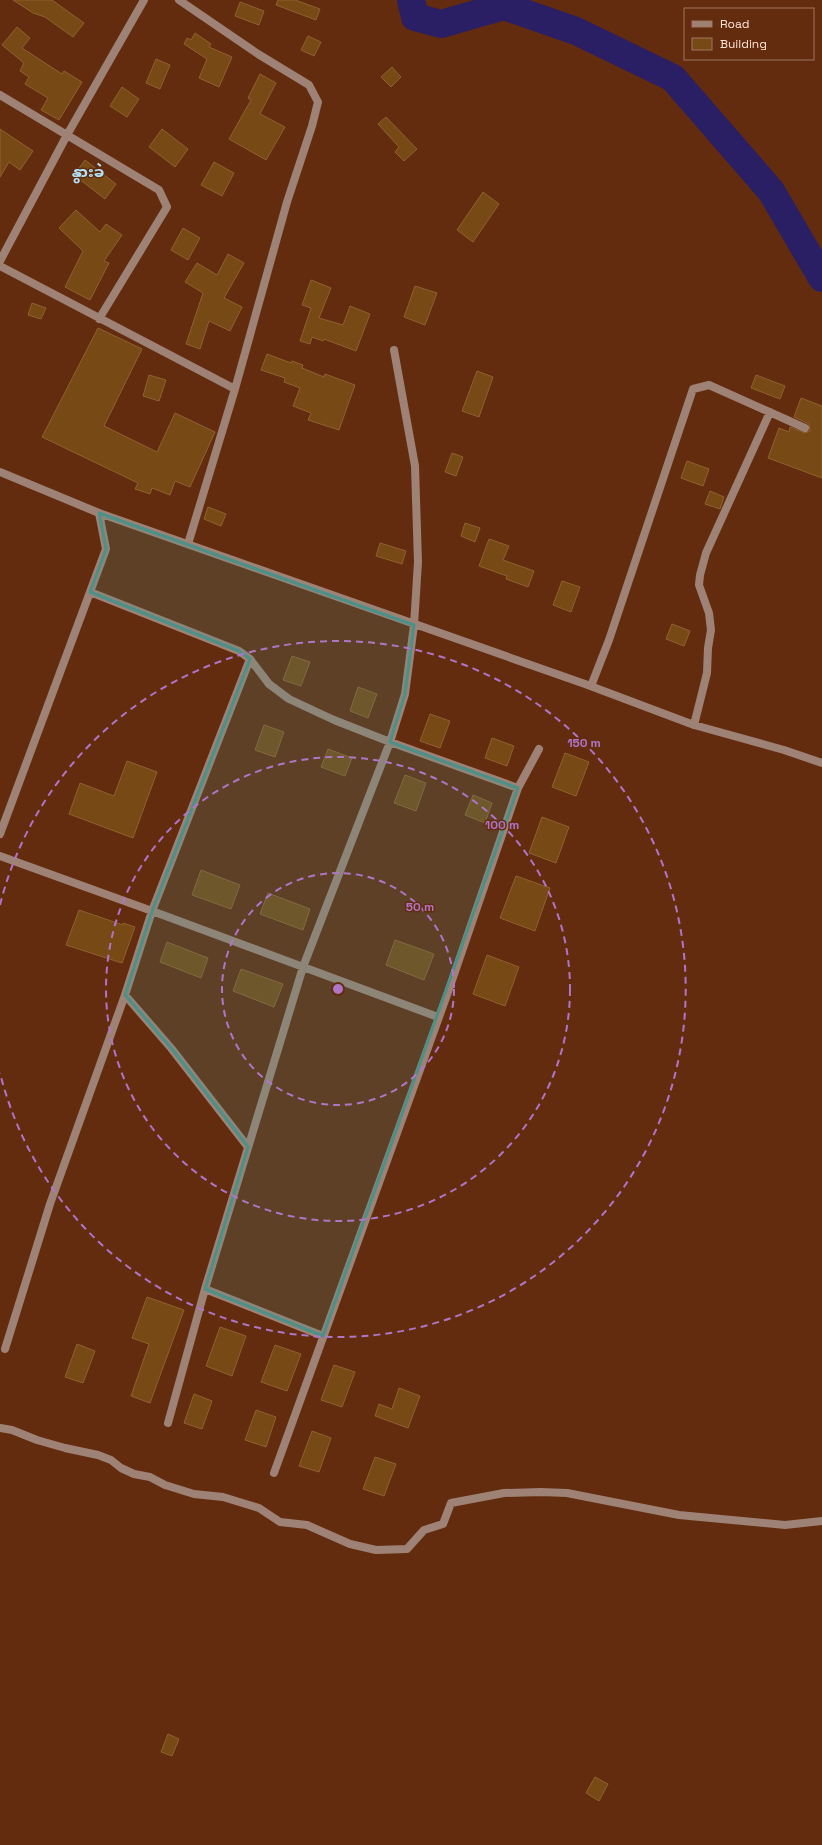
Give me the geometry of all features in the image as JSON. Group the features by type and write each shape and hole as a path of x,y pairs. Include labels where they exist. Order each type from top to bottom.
{"street":[{"path":"0,261 67,135 144,0"},
{"path":"179,0 258,54 309,86 318,102 312,126 287,202 235,389 188,544"},
{"path":"0,95 159,190 167,207 99,319"},
{"path":"0,266 235,389"},
{"path":"168,1423 205,1289 303,967 390,742 404,694 414,625 418,562 415,466 394,350"},
{"path":"591,686 609,640 693,389 708,385 806,428"},
{"path":"694,725 707,673 708,648 711,630 709,613 699,585 700,575 706,553 770,412"},
{"path":"0,472 99,513 591,686 694,725 784,750 822,763"},
{"path":"0,834 106,549 99,513"},
{"path":"90,592 239,651 250,659 269,684 289,699 334,720 390,742 518,788"},
{"path":"5,1349 50,1204 125,995 152,911 250,659"},
{"path":"274,1473 438,1017 518,788 539,749"},
{"path":"0,856 438,1017"},
{"path":"125,995 171,1048 248,1147"},
{"path":"205,1289 323,1336"},
{"path":"0,1428 12,1430 37,1440 65,1448 98,1455 111,1460 127,1471 150,1477 165,1485 194,1494 223,1497 237,1501 259,1508 280,1522 307,1525 350,1544 376,1550 408,1549 424,1530 443,1524 452,1503 504,1493 567,1493 679,1515 785,1525 822,1521"}],"highlighted area":[{"path":"99,513 414,625 405,694 390,742 518,788 323,1336 205,1289 248,1147 171,1048 125,995 152,911 250,659 239,651 90,592 106,549"}],"building":[{"path":"13,0 52,0 84,23 73,37 45,17 33,13"},
{"path":"278,0 295,0 320,9 316,20 276,5"},
{"path":"240,2 264,11 259,25 235,16"},
{"path":"17,27 30,38 22,48 62,74 64,71 82,82 59,120 41,110 48,98 25,84 29,77 20,71 24,63 2,45"},
{"path":"195,33 211,44 209,47 232,57 219,87 199,78 207,59 184,44 187,38 191,40"},
{"path":"308,36 321,42 314,56 301,50"},
{"path":"156,59 170,65 160,89 146,83"},
{"path":"392,67 401,77 391,87 381,77"},
{"path":"260,74 276,83 260,114 285,127 266,160 229,139 251,100 248,98"},
{"path":"122,87 139,99 127,117 110,106"},
{"path":"386,117 417,149 404,161 395,152 399,147 378,124"},
{"path":"0,129 33,151 20,170 9,162 0,177"},
{"path":"162,129 188,149 175,167 149,147"},
{"path":"85,160 116,184 105,199 74,175"},
{"path":"214,162 234,173 222,196 201,185"},
{"path":"483,192 499,204 473,242 457,230"},
{"path":"76,210 100,232 106,224 122,235 104,261 109,263 90,300 65,287 83,251 59,228"},
{"path":"183,228 200,238 188,260 171,250"},
{"path":"228,254 244,263 224,298 242,307 230,331 209,321 200,349 186,344 203,293 185,282 197,263 217,275"},
{"path":"311,280 331,288 319,318 343,325 350,306 370,314 356,351 324,339 323,341 312,337 310,344 300,341 311,308 302,305"},
{"path":"415,286 437,293 425,325 404,317"},
{"path":"32,303 46,308 41,319 28,315"},
{"path":"98,328 142,349 104,426 157,452 175,413 215,432 190,487 175,481 170,495 152,488 150,494 135,489 138,483 42,437"},
{"path":"267,354 291,363 292,361 303,365 302,368 324,377 325,374 355,385 339,430 308,420 311,413 293,406 300,388 284,382 285,378 261,370"},
{"path":"477,371 493,377 479,417 462,411"},
{"path":"149,375 166,380 159,401 143,396"},
{"path":"756,375 785,386 780,399 751,388"},
{"path":"801,398 822,406 822,478 768,458 779,428 789,432 790,427 805,433 810,431 809,424 794,417"},
{"path":"452,453 463,457 456,476 445,472"},
{"path":"687,461 709,469 703,486 681,478"},
{"path":"710,491 724,497 720,509 705,504"},
{"path":"208,507 226,514 221,526 204,519"},
{"path":"465,523 480,528 475,542 461,536"},
{"path":"489,539 509,546 503,560 534,571 528,587 506,579 507,576 479,566"},
{"path":"380,543 406,551 402,564 376,556"},
{"path":"562,581 580,587 571,612 553,605"},
{"path":"672,624 690,631 684,646 666,639"},
{"path":"292,656 310,662 301,686 283,680"},
{"path":"358,687 377,694 368,718 350,711"},
{"path":"430,714 450,721 440,748 420,741"},
{"path":"264,725 284,732 275,757 255,750"},
{"path":"492,738 514,746 507,766 485,758"},
{"path":"328,749 352,758 345,776 321,767"},
{"path":"565,753 589,762 576,796 552,787"},
{"path":"127,761 157,772 133,838 69,814 80,783 114,796"},
{"path":"405,775 426,783 416,811 394,803"},
{"path":"473,795 492,803 485,823 465,815"},
{"path":"542,817 569,827 556,863 529,853"},
{"path":"201,870 240,885 231,909 192,895"},
{"path":"516,876 550,888 535,931 500,918"},
{"path":"268,893 310,909 303,930 260,914"},
{"path":"79,910 123,925 123,923 135,927 122,963 66,945"},
{"path":"395,940 434,954 424,980 386,965"},
{"path":"167,942 208,958 201,978 160,962"},
{"path":"487,955 519,967 505,1006 473,994"},
{"path":"241,969 283,984 274,1007 233,991"},
{"path":"147,1297 184,1310 150,1403 131,1396 149,1344 132,1338"},
{"path":"220,1327 246,1336 232,1376 206,1366"},
{"path":"77,1344 95,1351 83,1383 65,1377"},
{"path":"275,1345 301,1354 287,1391 261,1382"},
{"path":"334,1365 355,1372 342,1407 321,1400"},
{"path":"399,1388 420,1396 408,1428 375,1416 379,1404 392,1409"},
{"path":"194,1394 212,1401 202,1429 184,1423"},
{"path":"256,1410 276,1417 266,1447 245,1440"},
{"path":"312,1431 331,1438 319,1472 299,1466"},
{"path":"375,1457 396,1464 384,1496 363,1489"},
{"path":"168,1734 179,1739 172,1756 161,1752"},
{"path":"595,1777 608,1784 599,1801 586,1793"}],"waterway":[{"path":"411,0 415,17 441,24 504,6 576,31 673,78 771,191 822,278"}],"district":[{"name":"နွားခဲ","path":"88,171"}]}
